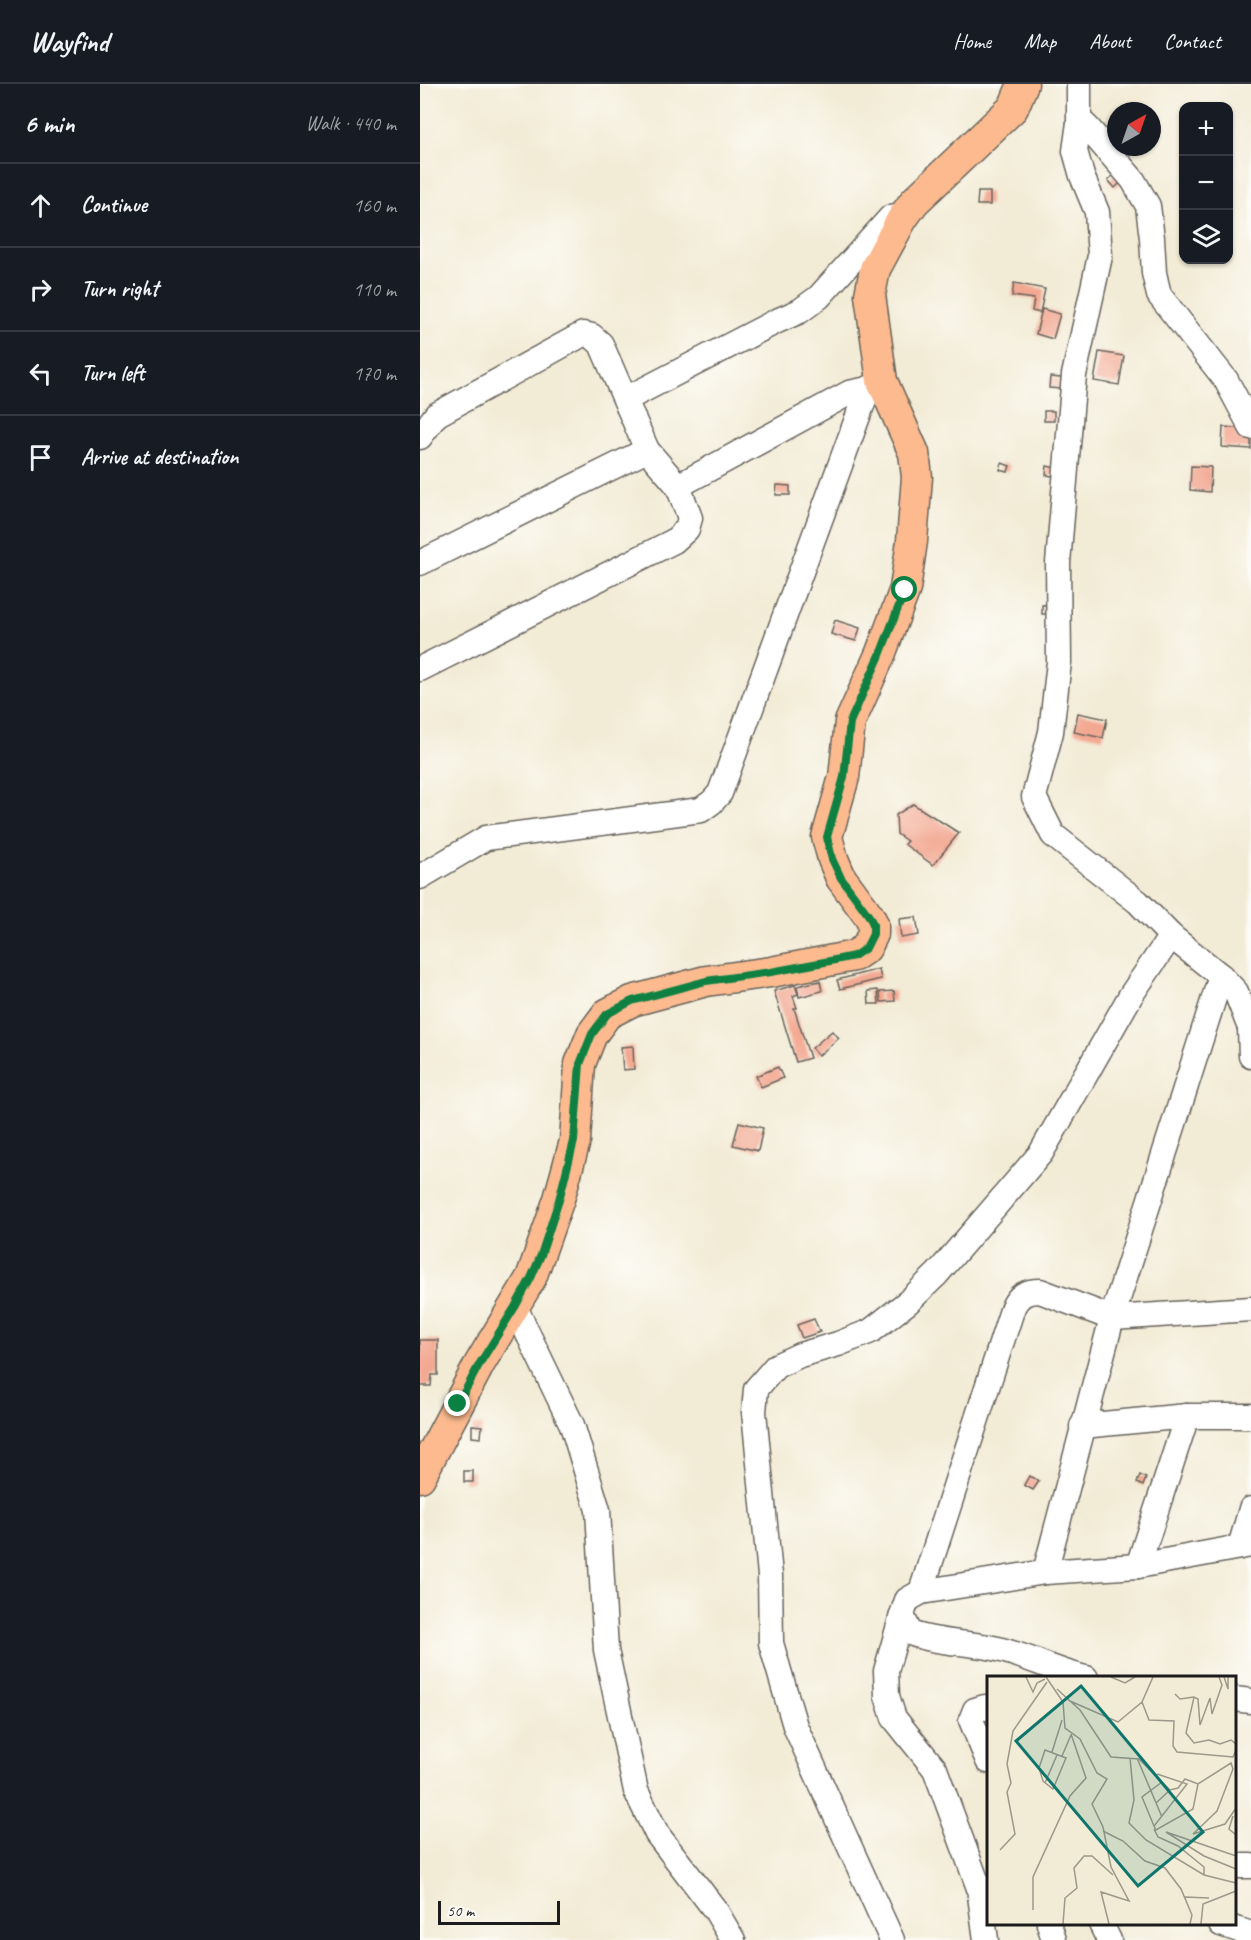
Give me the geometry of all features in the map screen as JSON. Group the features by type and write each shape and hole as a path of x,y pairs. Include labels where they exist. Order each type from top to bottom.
{"main road":[{"path":"420,1477 480,1363 515,1307 534,1270 559,1200 574,1141 580,1064 592,1034 607,1014 632,1001 706,981 771,972 854,956 866,948 873,934 873,924 869,916 841,878 832,859 827,837 844,777 850,722 880,655 905,590 917,477 914,453 875,385 870,295 875,269 902,219 914,202 1013,108 1023,84"}],"street":[{"path":"1079,84 1079,123 1075,151 1082,176 1097,212 1100,256 1074,375 1058,563 1059,662 1051,732 1034,797 1053,836 1138,902 1171,936 1221,976 1236,992 1250,1028 1251,1056"},
{"path":"1079,123 1089,129 1133,180 1148,206 1154,273 1159,295 1226,380 1251,427"},
{"path":"626,399 800,311 819,297 891,217 902,219"},
{"path":"420,437 436,415 583,334 592,336 601,344 647,450 678,486 690,518 687,529 674,541 420,669"},
{"path":"678,486 849,393 875,385"},
{"path":"420,877 486,838 701,810 712,802 720,793 875,385"},
{"path":"420,563 647,450"},
{"path":"892,1940 795,1726 771,1643 770,1575 754,1412 756,1389 776,1366 800,1355 838,1344 872,1330 908,1302 937,1274 1041,1153 1131,995 1171,936"},
{"path":"1045,1572 1112,1318 1221,976"},
{"path":"921,1592 1017,1299 1030,1291 1040,1291 1112,1318 1251,1309"},
{"path":"515,1307 572,1425 598,1510 606,1650 636,1791 657,1834 716,1911 733,1940"},
{"path":"1082,1426 1187,1416 1251,1416"},
{"path":"1138,1566 1187,1416"},
{"path":"986,1940 979,1888 935,1769 894,1718 888,1696 886,1671 907,1600 921,1592 1045,1572 1138,1566 1246,1546 1251,1509"},
{"path":"902,1615 910,1634 926,1639 994,1648 1080,1676"},
{"path":"1236,1699 1251,1701"},
{"path":"987,1708 975,1710 970,1719 987,1759"},
{"path":"1050,1925 1054,1940"},
{"path":"1102,1925 1108,1940"},
{"path":"1226,1925 1251,1934"}],"building":[{"path":"1115,174 1122,181 1115,188 1108,180"},
{"path":"978,192 990,192 990,205 977,205"},
{"path":"1014,283 1045,289 1040,313 1032,311 1034,299 1012,296"},
{"path":"1042,309 1060,314 1053,339 1036,334"},
{"path":"1099,352 1124,356 1119,385 1094,381"},
{"path":"1050,377 1061,378 1061,389 1049,388"},
{"path":"1044,411 1054,411 1054,421 1044,421"},
{"path":"1223,427 1251,429 1251,449 1222,447"},
{"path":"1002,463 1010,466 1008,472 1000,470"},
{"path":"1047,466 1061,469 1060,477 1046,475"},
{"path":"1191,466 1211,467 1210,492 1190,490"},
{"path":"777,485 790,486 790,495 776,495"},
{"path":"1054,604 1054,614 1042,614 1042,605"},
{"path":"835,620 860,628 856,641 831,634"},
{"path":"1078,713 1107,719 1103,738 1074,732"},
{"path":"913,804 959,833 933,865 904,844 907,841 897,834 896,815"},
{"path":"916,917 919,935 901,938 899,919"},
{"path":"879,969 881,979 840,989 837,980"},
{"path":"820,981 822,991 799,997 797,986"},
{"path":"795,985 798,994 793,996 797,1008 794,1008 810,1058 796,1062 774,991"},
{"path":"878,990 879,1004 869,1004 868,991"},
{"path":"894,991 895,1001 881,1002 880,992"},
{"path":"832,1031 839,1038 818,1056 812,1048"},
{"path":"633,1046 634,1069 623,1070 621,1047"},
{"path":"778,1067 783,1078 761,1087 756,1076"},
{"path":"739,1122 763,1128 758,1151 733,1145"},
{"path":"814,1319 820,1332 802,1338 797,1325"},
{"path":"420,1340 438,1340 438,1375 432,1375 431,1386 420,1386"},
{"path":"472,1425 482,1426 481,1438 472,1437"},
{"path":"464,1471 473,1471 473,1482 464,1482"},
{"path":"1140,1475 1146,1478 1143,1486 1137,1483"},
{"path":"1029,1476 1039,1481 1033,1490 1024,1485"}],"route":[{"path":"458,1404 480,1363 515,1307 541,1255 559,1200 574,1141 580,1064 592,1034 607,1014 632,1001 706,981 830,961 854,956 866,948 873,934 873,924 841,878 832,859 827,837 844,777 850,722 880,655 905,590"}]}
